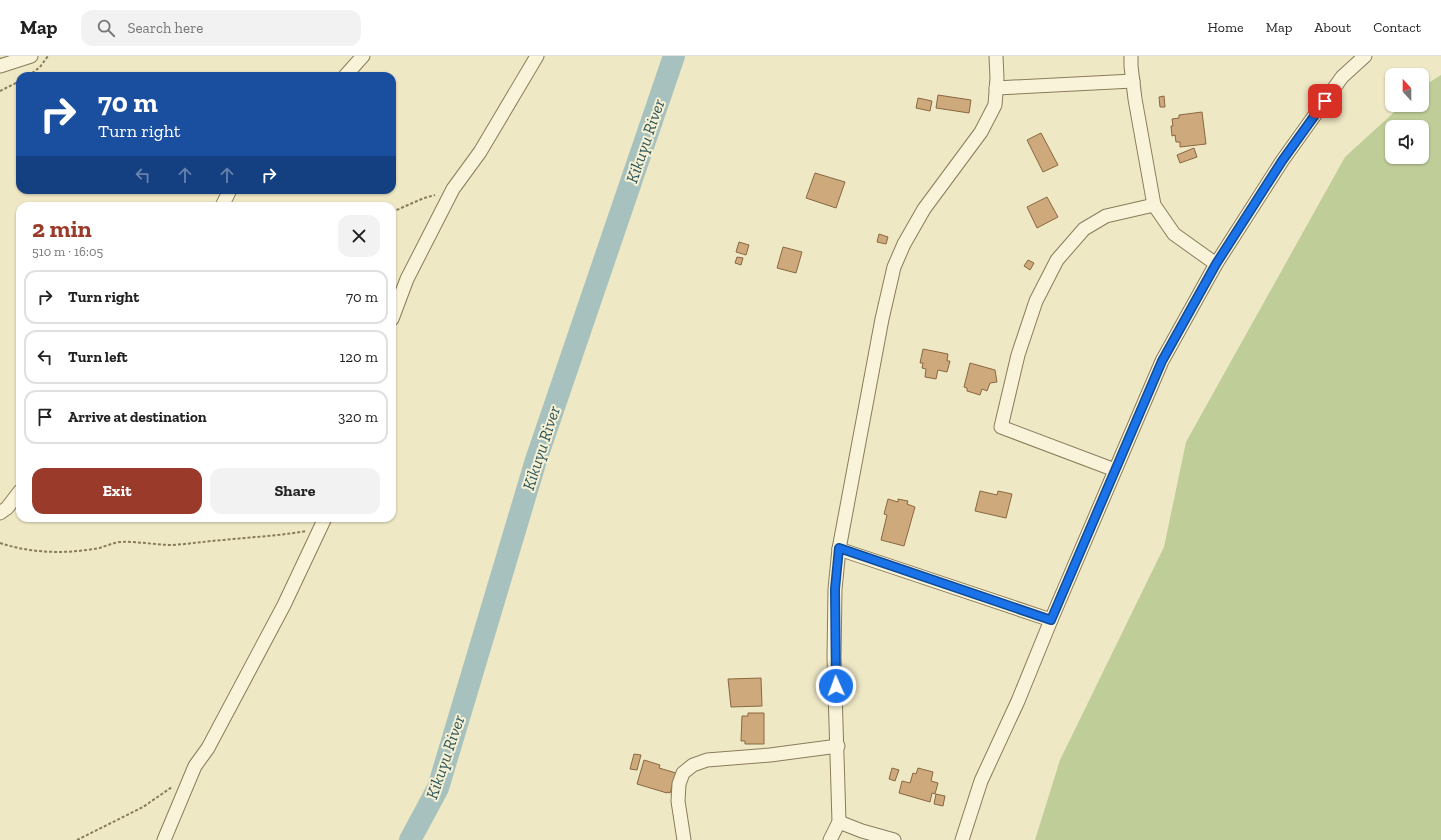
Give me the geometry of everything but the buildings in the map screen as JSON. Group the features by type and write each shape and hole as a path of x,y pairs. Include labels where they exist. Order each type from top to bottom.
{"street":[{"path":"0,66 31,56"},
{"path":"349,72 363,56"},
{"path":"396,308 407,279 453,189 480,152 537,56"},
{"path":"830,840 839,822 838,746 834,657 835,589 839,548 882,320 894,267 904,244 924,209 981,132 995,105 996,56"},
{"path":"1131,56 1133,81 1154,205 1174,234 1216,264"},
{"path":"962,840 981,781 1018,701 1051,620 1162,361 1216,264 1282,161 1342,77 1365,56"},
{"path":"996,88 1133,81"},
{"path":"1115,470 1001,427 1018,355 1036,301 1056,260 1084,229 1106,216 1154,205"},
{"path":"0,513 7,508 16,496"},
{"path":"164,840 195,766 208,748 284,605 322,523"},
{"path":"839,548 1051,620"},
{"path":"684,840 678,801 679,784 683,773 693,765 707,760 770,755 838,746"},
{"path":"839,822 862,831 894,840"}],"path":[{"path":"0,92 16,83"},
{"path":"396,210 424,198 453,189"},
{"path":"0,543 38,552 82,551 96,549 120,542 172,545 281,535 322,523"},
{"path":"77,840 143,807 177,784"}],"green space":[{"path":"1441,75 1441,840 1035,840 1060,760 1164,547 1186,442 1345,157 1385,121 1385,164 1429,164 1429,120 1386,120 1394,112 1429,112 1429,83"}],"waterway":[{"name":"Kikuyu River","path":"410,840 438,788 536,460 674,56"}],"route":[{"path":"836,686 834,657 835,589 839,548 1051,620 1162,361 1216,264 1282,161 1325,101"}]}
